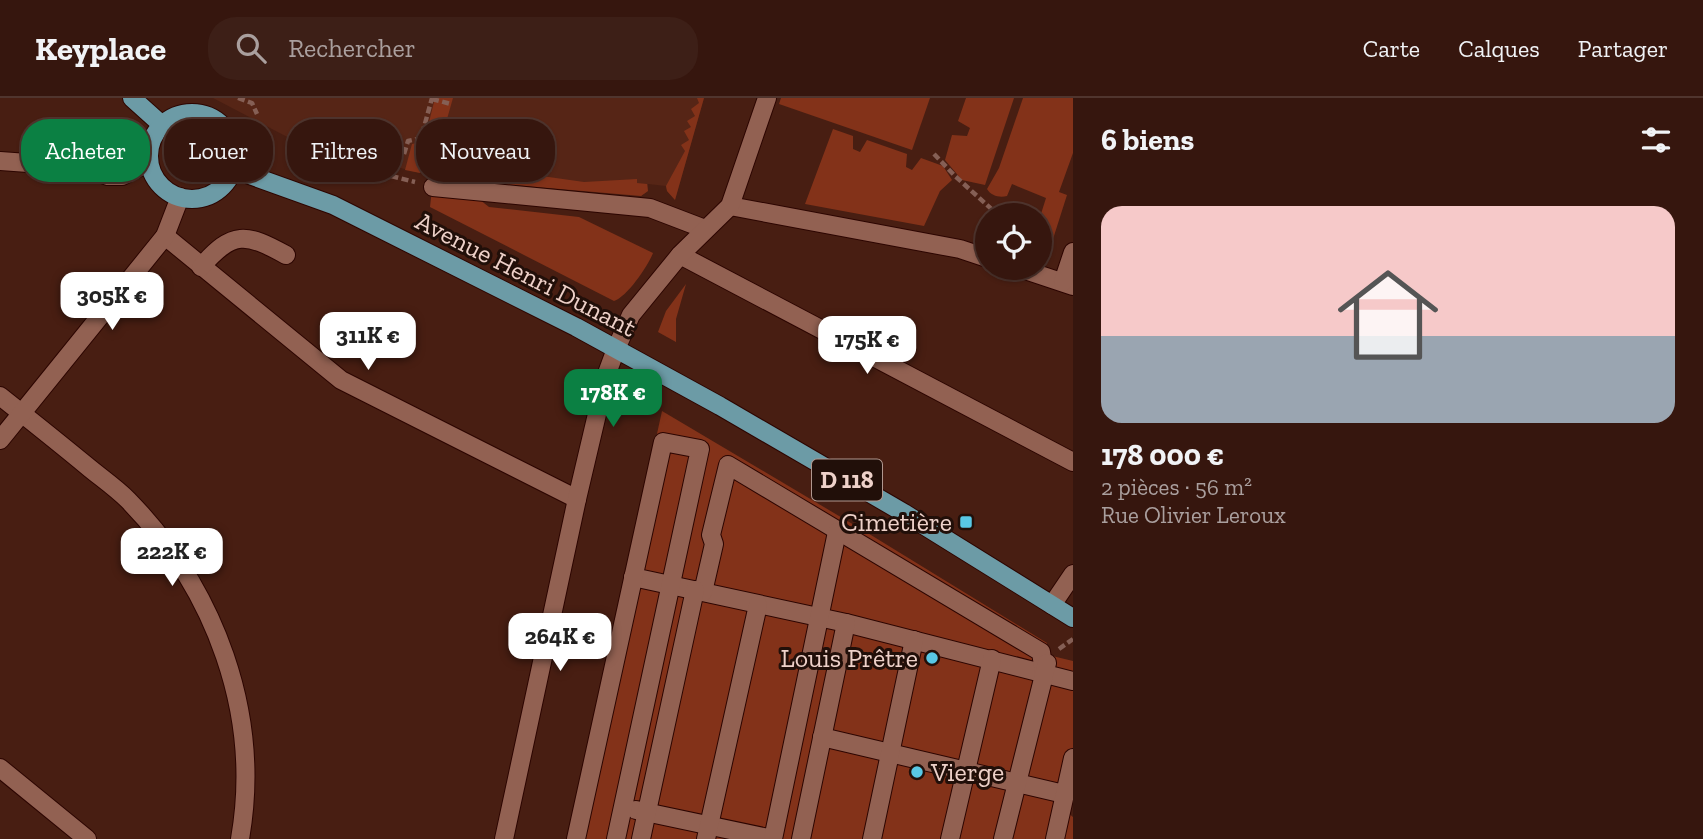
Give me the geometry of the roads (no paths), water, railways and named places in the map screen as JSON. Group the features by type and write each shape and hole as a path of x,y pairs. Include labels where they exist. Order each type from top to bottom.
{"main road":[{"path":"132,98 162,125 152,138 150,154"},
{"path":"171,119 187,113 202,114 212,119"},
{"path":"150,166 159,184 180,197 206,197 226,182"},
{"name":"Avenue Henri Dunant","path":"269,182 333,205 616,349 904,513 1073,618"}],"street":[{"path":"504,839 606,376 631,316 680,255 730,206 767,98"},
{"path":"0,161 21,163"},
{"path":"433,187 650,208 705,229"},
{"path":"0,440 164,236 180,197"},
{"path":"730,206 774,207 975,254"},
{"path":"164,236 341,380 577,499"},
{"path":"201,267 221,247 238,238 258,240 286,255"},
{"path":"1068,284 1073,252"},
{"path":"680,255 1073,462"},
{"path":"0,396 126,498 158,534 186,572 215,627 232,677 242,726 245,773 240,839"},
{"path":"576,839 663,442 700,449 616,839"},
{"path":"642,839 699,591 714,544 711,535 728,465 1041,652 1044,673"},
{"path":"623,807 707,832 773,839 838,532"},
{"path":"1052,605 1073,574"},
{"path":"633,578 846,623 1073,681"},
{"path":"707,832 758,605"},
{"path":"801,839 846,623"},
{"path":"872,839 915,640"},
{"path":"1003,839 1050,655"},
{"path":"950,839 992,659"},
{"path":"822,737 1065,794"},
{"path":"1055,839 1066,819 1065,794 1073,758"},
{"path":"0,768 87,839"}],"place":[{"name":"Cimetière","path":"966,522"},
{"name":"Louis Prêtre","path":"932,658"},
{"name":"Vierge","path":"917,772"}]}
